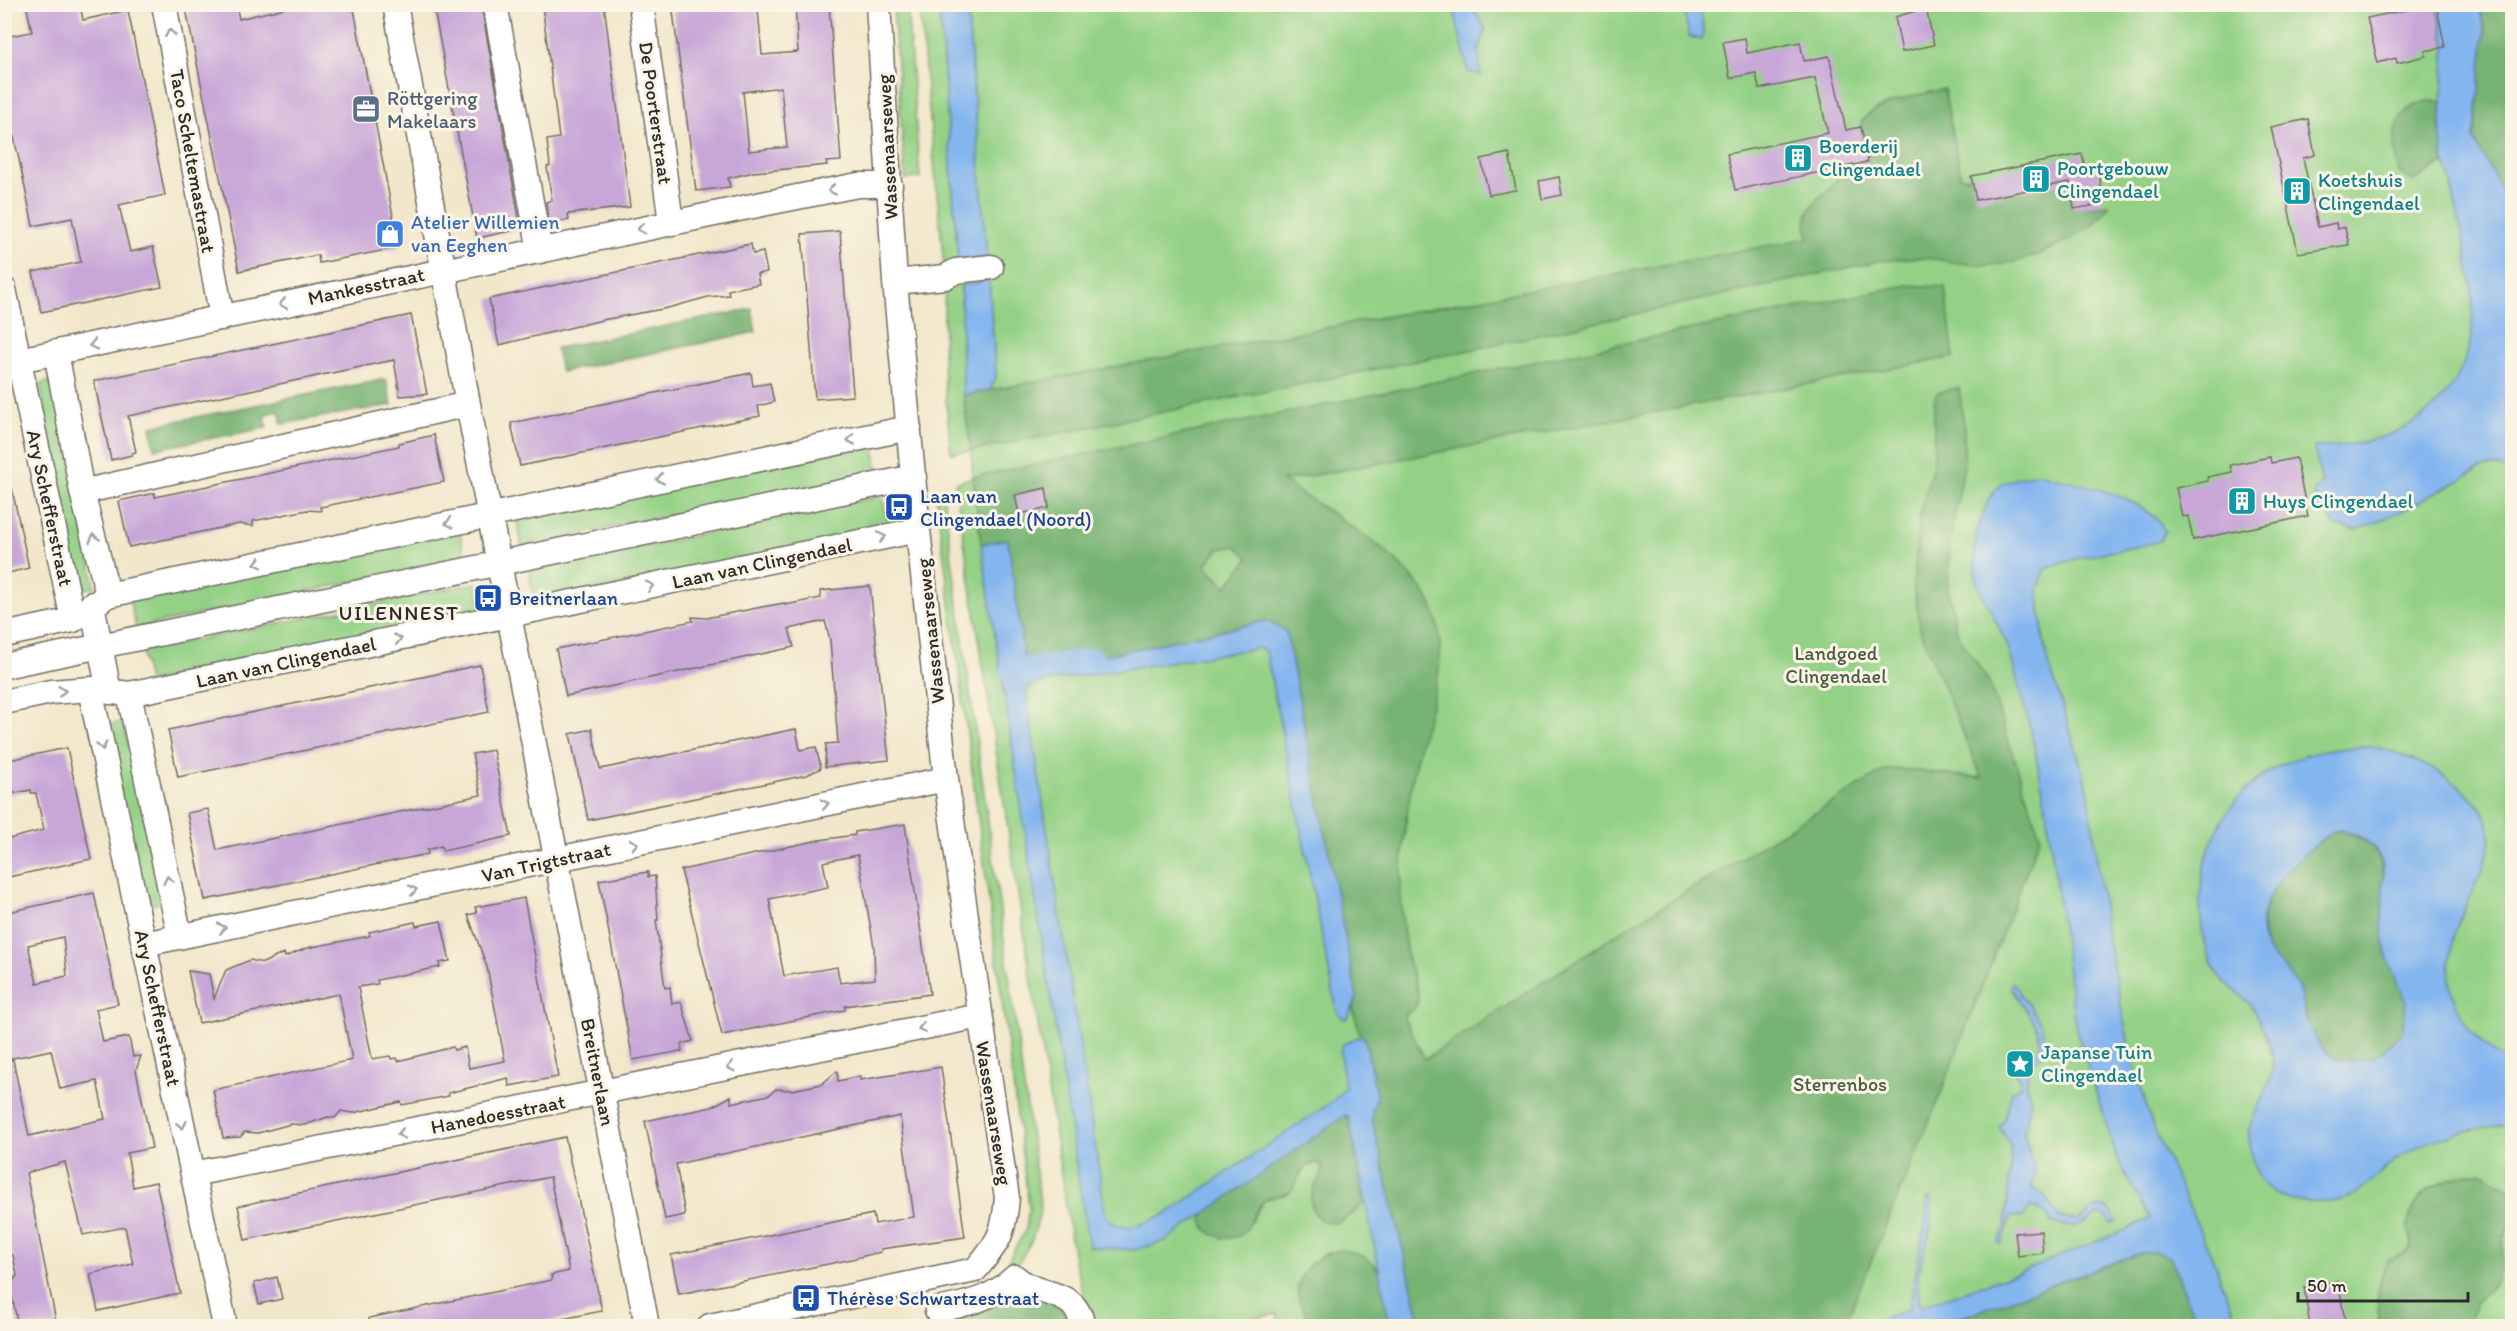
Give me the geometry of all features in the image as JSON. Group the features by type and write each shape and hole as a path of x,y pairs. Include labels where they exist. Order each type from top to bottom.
{"street":[{"name":"Taco Scheltemastraat","path":"164,4 222,318"},
{"name":"Breitnerlaan","path":"395,4 468,404 647,1326"},
{"path":"495,4 540,251"},
{"name":"De Poorterstraat","path":"641,4 671,222"},
{"name":"Wassenaarseweg","path":"878,4 895,282 918,530 946,779 1007,1198 1005,1227 991,1251"},
{"name":"Mankesstraat","path":"19,360 671,222 858,185 890,185"},
{"path":"895,282 945,277 956,272 991,267"},
{"name":"Ary Schefferstraat","path":"4,289 73,620"},
{"name":"Ary Schefferstraat","path":"56,352 100,599 100,646 110,692 180,937"},
{"path":"82,492 468,404"},
{"path":"4,635 73,620 100,599 489,514 909,428"},
{"path":"4,666 914,477"},
{"name":"Laan van Clingendael","path":"4,702 51,692 110,692 509,616 918,530"},
{"name":"Ary Schefferstraat","path":"110,692 144,944 225,1326"},
{"name":"Van Trigtstraat","path":"144,944 946,779"},
{"name":"Hanedoesstraat","path":"193,1174 602,1094 980,1016"},
{"path":"710,1326 948,1278 975,1270 991,1251 1022,1283 1052,1292 1072,1303 1081,1316 1083,1326"},
{"path":"948,1278 949,1315 1000,1292 1015,1277"}],"green space":[{"path":"893,5 907,5 920,178 905,179"},
{"name":"Landgoed Clingendael","path":"919,5 939,5 958,259 978,142 967,5 2512,5 2512,1326 1390,1326 1378,1266 1327,1253 1308,1266 1305,1312 1313,1326 1279,1326 1277,1314 1216,1326 1092,1326 1074,1259 955,483 973,477 971,451 951,453 943,367 945,277","holes":["988,281 996,376 964,395 961,286","1349,1118 1311,1207 1323,1168 1316,1163 1305,1167 1289,1193 1266,1199 1241,1234 1225,1238 1213,1234"]},
{"path":"2478,5 2512,5 2512,210 2474,139 2485,31"},
{"path":"1944,89 1961,177 2070,182 2074,208 2109,205 2097,221 2056,246 2020,261 1981,265 1920,258 1880,261 1470,350 971,451 963,395 1809,238 1806,225 1808,212 1818,198 1828,192 1845,167 1868,162 1861,129 1865,118 1897,101"},
{"path":"2429,101 2442,102 2440,129 2444,162 2414,181 2399,173 2395,150 2396,128 2400,118 2407,110"},
{"name":"Sterrenbos","path":"1907,285 1945,287 1954,357 1283,481 1391,556 1410,574 1425,594 1435,614 1439,632 1439,669 1411,787 1401,876 1405,945 1418,1000 1414,1008 1403,1016 1425,1059 1614,936 1885,770 1900,769 1982,778 1921,633 1913,584 1920,513 1934,461 1934,400 1938,392 1959,388 1964,427 1964,467 1950,540 1948,588 1957,633 1989,682 2040,836 1939,1098 1844,1326 1421,1326 1373,1124 1372,1111 1377,1098 1365,1039 1360,1036 1353,1009 1357,998 1266,621 1032,671 1025,667 1008,540 981,544 973,477","holes":["1236,546 1249,558 1226,587 1205,565 1219,549"]},
{"path":"752,309 756,332 561,372 556,348"},
{"path":"386,379 392,405 282,424 279,411 265,414 267,428 154,449 151,426"},
{"path":"55,380 95,587 79,590 40,384"},
{"path":"872,439 879,473 522,546 515,513"},
{"path":"943,494 1041,1210 1032,1240 1017,1266 1009,1259 1026,1229 1029,1207 936,495"},
{"path":"882,496 889,528 535,603 529,571"},
{"path":"459,527 465,558 136,628 129,596"},
{"path":"476,583 483,614 148,682 142,651"},
{"path":"123,722 163,902 143,907 107,725"},
{"path":"2338,829 2358,837 2377,853 2406,1002 2402,1034 2374,1057 2346,1061 2331,1056 2320,1046 2308,1023 2296,984 2267,949 2263,926 2265,908 2282,876 2309,849"},
{"path":"1343,1115 1349,1118 1365,1202 1353,1213 1333,1223 1321,1220 1317,1216 1311,1200 1323,1168 1320,1163 1313,1163 1304,1168 1289,1193 1269,1198 1263,1202 1245,1231 1240,1235 1225,1238 1214,1235 1206,1229 1203,1221 1204,1214"},
{"path":"2483,1172 2509,1189 2512,1198 2512,1222 2503,1238 2501,1269 2497,1281 2481,1296 2465,1326 2381,1326 2378,1300 2381,1276 2388,1260 2405,1253 2411,1245 2407,1228 2416,1203 2433,1186 2456,1177"},
{"path":"1340,1250 1356,1253 1375,1266 1384,1286 1390,1326 1313,1326 1302,1308 1298,1295 1301,1277 1314,1262"},
{"path":"2156,1252 2171,1258 2198,1326 1937,1326 2141,1253"},
{"path":"1049,1294 1075,1326 962,1326 960,1311"}],"water":[{"path":"939,5 967,5 987,258 958,259"},
{"path":"1453,5 1471,5 1486,29 1478,50 1481,75 1468,72"},
{"path":"1683,5 1699,5 1704,30 1701,40 1689,36"},
{"path":"2437,5 2478,5 2485,31 2474,139 2512,210 2512,498 2511,482 2506,471 2497,466 2489,467 2480,469 2404,510 2357,530 2334,525 2327,510 2318,507 2314,492 2322,483 2314,447 2348,445 2380,438 2408,426 2432,409 2451,387 2465,360 2472,329 2472,293 2468,263 2449,173 2444,162 2440,129 2446,44"},
{"path":"989,280 996,377 990,390 963,395 961,286"},
{"path":"2037,473 2089,486 2127,500 2143,508 2165,531 2160,541 2087,556 2045,570 2038,588 2047,657 2088,788 2106,929 2130,1052 2153,1127 2212,1257 2239,1326 2198,1326 2171,1258 2156,1252 2140,1253 1937,1326 1865,1326 1909,1309 1926,1219 1926,1199 1930,1198 1932,1212 1918,1279 1921,1306 2018,1273 2138,1225 2150,1218 2118,1161 2076,1030 2045,801 2032,736 2008,646 1976,581 1974,552 1978,528 1989,499 2002,483"},
{"path":"1008,539 1025,667 1032,671 1266,621 1286,631 1357,998 1348,1018 1343,1019 1337,1012 1266,652 1259,648 1049,681 1028,687 1027,699 1106,1216 1112,1222 1127,1227 1143,1224 1166,1214 1333,1101 1345,1088 1340,1052 1343,1044 1360,1036 1365,1039 1377,1098 1372,1111 1373,1124 1421,1326 1390,1326 1349,1118 1346,1115 1165,1241 1135,1250 1089,1247 981,544"},
{"path":"2361,747 2392,751 2431,768 2468,794 2481,809 2489,826 2490,845 2487,856 2453,939 2450,976 2453,995 2469,1027 2495,1053 2512,1062 2512,1125 2471,1130 2415,1148 2398,1158 2365,1188 2351,1196 2322,1202 2293,1200 2269,1189 2256,1172 2249,1131 2271,1079 2273,1059 2267,1039 2253,1009 2220,977 2213,966 2204,940 2200,914 2201,887 2206,860 2215,835 2228,811 2246,790 2267,773 2292,760 2319,752","holes":["2338,829 2358,836 2374,846 2383,864 2382,927 2386,955 2406,1002 2402,1034 2374,1057 2346,1061 2331,1056 2320,1046 2308,1023 2296,983 2267,948 2262,931 2263,914 2270,896 2295,863"]},
{"path":"2013,982 2036,1015 2043,1032 2043,1055 2029,1065 2027,1074 2027,1087 2031,1100 2024,1133 2035,1172 2032,1188 2045,1196 2058,1217 2078,1221 2094,1209 2103,1206 2108,1208 2116,1221 2111,1224 2108,1217 2099,1214 2072,1227 2051,1222 2046,1214 2032,1206 2022,1217 2011,1216 2001,1245 1998,1242 2005,1227 2011,1157 2009,1142 1999,1127 2004,1121 2012,1091 2022,1086 2015,1071 2016,1057 2039,1052 2040,1043 2036,1026 2011,988"}],"building":[{"path":"26,4 80,4 83,20 128,10 165,195 119,205 130,252 153,247 162,287 41,312 33,272 81,262 72,218 33,226 4,92 4,37 32,32"},
{"path":"185,4 236,4 239,19 302,4 353,4 398,243 395,243 397,248 319,263 318,255 239,271"},
{"path":"433,4 481,4 521,229 477,238"},
{"path":"542,4 604,4 630,207 568,214 569,220 549,223 546,202 552,200 547,167 550,166 547,140 559,138"},
{"path":"672,4 731,4 731,7 747,6 747,10 758,9 762,55 798,52 795,4 829,4 841,161 826,162 827,165 754,172 728,178 730,187 696,191","holes":["781,87 787,147 749,151 743,92"]},
{"path":"2436,4 2445,47 2425,51 2426,56 2397,63 2396,58 2378,63 2367,18"},
{"path":"1926,8 1934,45 1902,52 1895,17"},
{"path":"1745,38 1747,53 1800,42 1804,61 1829,56 1846,130 1861,127 1868,162 1735,190 1727,154 1828,133 1815,78 1759,89 1756,73 1730,78 1723,42"},
{"name":"Koetshuis Clingendael","path":"2308,119 2315,155 2303,158 2318,227 2336,223 2337,229 2345,227 2349,245 2298,253 2271,127"},
{"path":"1509,153 1516,190 1489,195 1481,159"},
{"name":"Poortgebouw Clingendael","path":"2082,154 2086,173 2099,171 2103,204 2074,209 2070,182 1976,200 1971,176"},
{"path":"1559,177 1562,195 1542,199 1539,181"},
{"path":"840,231 853,396 815,399 802,234"},
{"path":"751,244 753,254 763,252 767,272 757,274 759,284 728,290 729,295 708,297 668,308 602,320 499,345 489,299"},
{"path":"411,315 427,394 400,396 394,360 128,416 136,452 111,460 94,381"},
{"path":"751,373 753,386 770,383 774,402 758,406 760,416 520,466 511,423"},
{"path":"434,435 444,482 320,507 321,511 307,510 253,521 253,526 239,524 129,547 119,501 155,493 155,497 275,472 399,446 399,443"},
{"name":"Huys Clingendael","path":"2270,457 2271,463 2296,458 2308,516 2193,540 2188,516 2182,517 2176,488 2208,481 2207,477 2232,472 2230,465"},
{"path":"1046,488 1049,508 1019,514 1015,495"},
{"path":"12,489 29,568 4,574 4,490"},
{"path":"870,586 889,760 825,767 826,744 838,743 830,640 825,621 789,629 794,647 566,696 556,649 693,621 692,617 706,618 821,598 820,591"},
{"path":"480,665 489,712 178,777 168,730"},
{"path":"592,729 600,769 796,729 800,750 816,747 821,768 807,775 588,820 570,734"},
{"path":"67,748 91,859 4,878 4,840 44,830 36,793 31,793 31,790 4,795 4,761"},
{"path":"493,750 511,836 443,851 441,846 427,850 428,854 205,900 187,813 208,809 217,850 324,828 481,795 472,754"},
{"path":"905,824 930,994 845,1006 845,1010 722,1035 681,870 819,840 855,835 855,832","holes":["858,855 874,947 875,979 840,983 837,967 784,976 769,899 828,887 823,862"]},
{"path":"648,872 648,877 655,876 658,920 656,920 665,988 670,987 672,1004 681,1002 693,1041 681,1044 682,1051 633,1060 599,880"},
{"path":"94,893 118,1004 96,1009 103,1042 129,1037 133,1057 141,1056 136,1070 152,1148 127,1153 133,1187 156,1182 180,1293 98,1311 90,1274 133,1264 125,1227 83,1235 65,1162 26,1173 57,1326 18,1326 10,1286 17,1275 13,1255 4,1249 4,1060 4,913","holes":["63,937 67,976 37,983 28,945","51,1050 60,1089 97,1081 105,1119 29,1136 13,1060 4,1060"]},
{"path":"524,898 558,1077 509,1086 508,1078 448,1093 449,1096 402,1105 401,1102 353,1113 341,1111 335,1118 328,1117 305,1125 291,1124 258,1133 245,1132 240,1137 223,1138 213,1090 352,1060 339,994 199,1023 188,971 209,974 214,999 226,970 250,960 263,963 284,953 285,957 307,948 370,936 369,932 415,922 416,926 441,921 450,961 439,963 440,967 377,980 378,984 358,987 372,1059 390,1056 391,1059 397,1058 398,1061 453,1047 454,1050 465,1047 469,1068 505,1061 487,967 468,915 477,913 475,907"},
{"path":"941,1067 965,1237 881,1249 881,1252 843,1261 679,1294 671,1255 873,1214 875,1224 914,1217 900,1116 676,1164 685,1215 665,1219 645,1121 712,1107 731,1096 731,1103 769,1095 776,1089 792,1090 822,1084 837,1071 838,1081 860,1076 860,1080"},
{"path":"565,1137 602,1311 528,1326 370,1326 369,1318 552,1280 551,1275 569,1271 550,1177 245,1240 238,1206"},
{"path":"2041,1231 2043,1253 2018,1256 2015,1233"},
{"path":"277,1277 282,1299 259,1304 254,1283"},
{"path":"2338,1281 2346,1326 2310,1326 2304,1287"}],"waterway":[{"path":"1012,672 1093,660"}],"place":[{"name":"Röttgering Makelaars","path":"366,109"},
{"name":"Boerderij Clingendael","path":"1798,158"},
{"name":"Poortgebouw Clingendael","path":"2036,179"},
{"name":"Koetshuis Clingendael","path":"2297,191"},
{"name":"Atelier Willemien van Eeghen","path":"390,234"},
{"name":"Huys Clingendael","path":"2242,501"},
{"name":"Laan van Clingendael (Noord)","path":"899,507"},
{"name":"Breitnerlaan","path":"488,598"},
{"name":"Japanse Tuin Clingendael","path":"2020,1064"},
{"name":"Thérèse Schwartzestraat","path":"806,1298"}],"district":[{"name":"UILENNEST","path":"399,613"}]}
